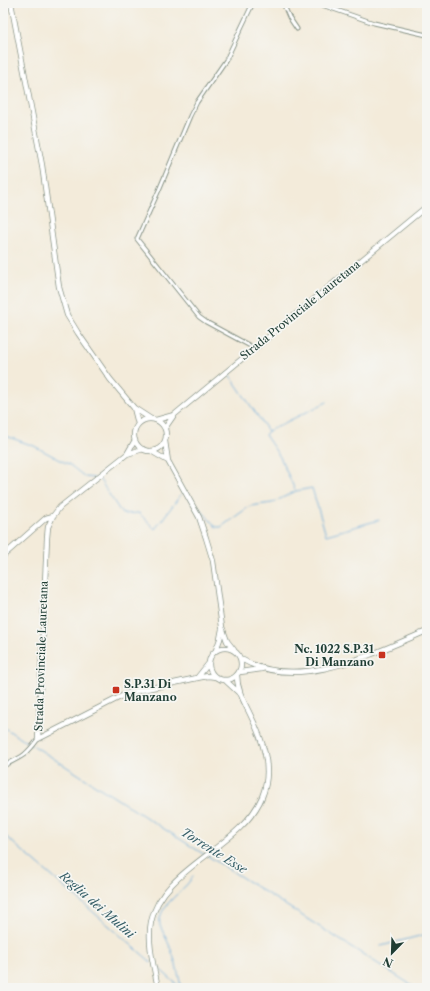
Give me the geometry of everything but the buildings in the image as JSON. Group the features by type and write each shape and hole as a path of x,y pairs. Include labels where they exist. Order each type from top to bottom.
{"main road":[{"path":"11,3 42,164 59,287 67,315 110,379 134,408 156,420 165,428 168,461 199,517 213,561 222,627 227,641 237,653 242,664 238,673 237,684 240,695 262,744 266,760 267,778 262,797 252,814 229,838 185,872 169,887 158,904 152,922 151,942 158,988"},
{"name":"Strada Provinciale Lauretana","path":"165,428 174,415 427,206"},
{"path":"134,408 138,424 151,418"},
{"name":"Strada Provinciale Lauretana","path":"156,420 174,415"},
{"name":"Strada Provinciale Lauretana","path":"37,741 44,574 48,527 53,516 60,507 127,454 135,440 134,434 138,424"},
{"path":"135,440 137,444 144,449 151,451 168,461"},
{"path":"151,451 159,448 165,441"},
{"name":"Strada Provinciale Lauretana","path":"127,454 144,449"},
{"name":"Strada Provinciale Lauretana","path":"3,556 46,518 53,516"},
{"path":"38,525 48,527"},
{"path":"216,677 210,670 209,663 210,657 216,651 222,627"},
{"path":"240,659 266,669 288,672 301,672 330,668 427,631"},
{"path":"216,651 226,648 234,650"},
{"path":"197,678 209,663"},
{"path":"225,680 232,679 238,673 250,670 266,669"},
{"path":"37,741 128,693 208,676 225,680 240,695"}],"street":[{"path":"254,3 234,46 190,116 137,239 199,317 254,348"},
{"path":"283,3 289,17 297,29"},
{"path":"312,3 374,23 427,35"},
{"name":"Strada Provinciale Lauretana","path":"3,766 24,756 37,741"}],"waterway":[{"path":"328,5 332,3"},
{"path":"229,374 268,431"},
{"path":"295,490 280,457 265,435 268,431 327,402"},
{"path":"3,435 34,446 70,465 85,477 94,478"},
{"path":"99,479 122,514 139,513 155,529 183,492"},
{"path":"193,501 216,527 221,527 250,506 272,503 296,491 312,488 326,535 379,520"},
{"name":"Torrente Esse","path":"3,727 31,745"},
{"name":"Torrente Esse","path":"34,746 205,855"},
{"name":"Reglia dei Mulini","path":"3,834 151,962"},
{"name":"Torrente Esse","path":"208,856 416,988"},
{"path":"181,987 173,955 160,926 160,918 167,905 184,888 193,876"},
{"path":"381,946 427,934"},
{"name":"Reglia dei Mulini","path":"155,965 181,988"}],"place":[{"name":"Nc. 1022 S.P.31 Di Manzano","path":"382,655"},
{"name":"S.P.31 Di Manzano","path":"116,690"}]}
